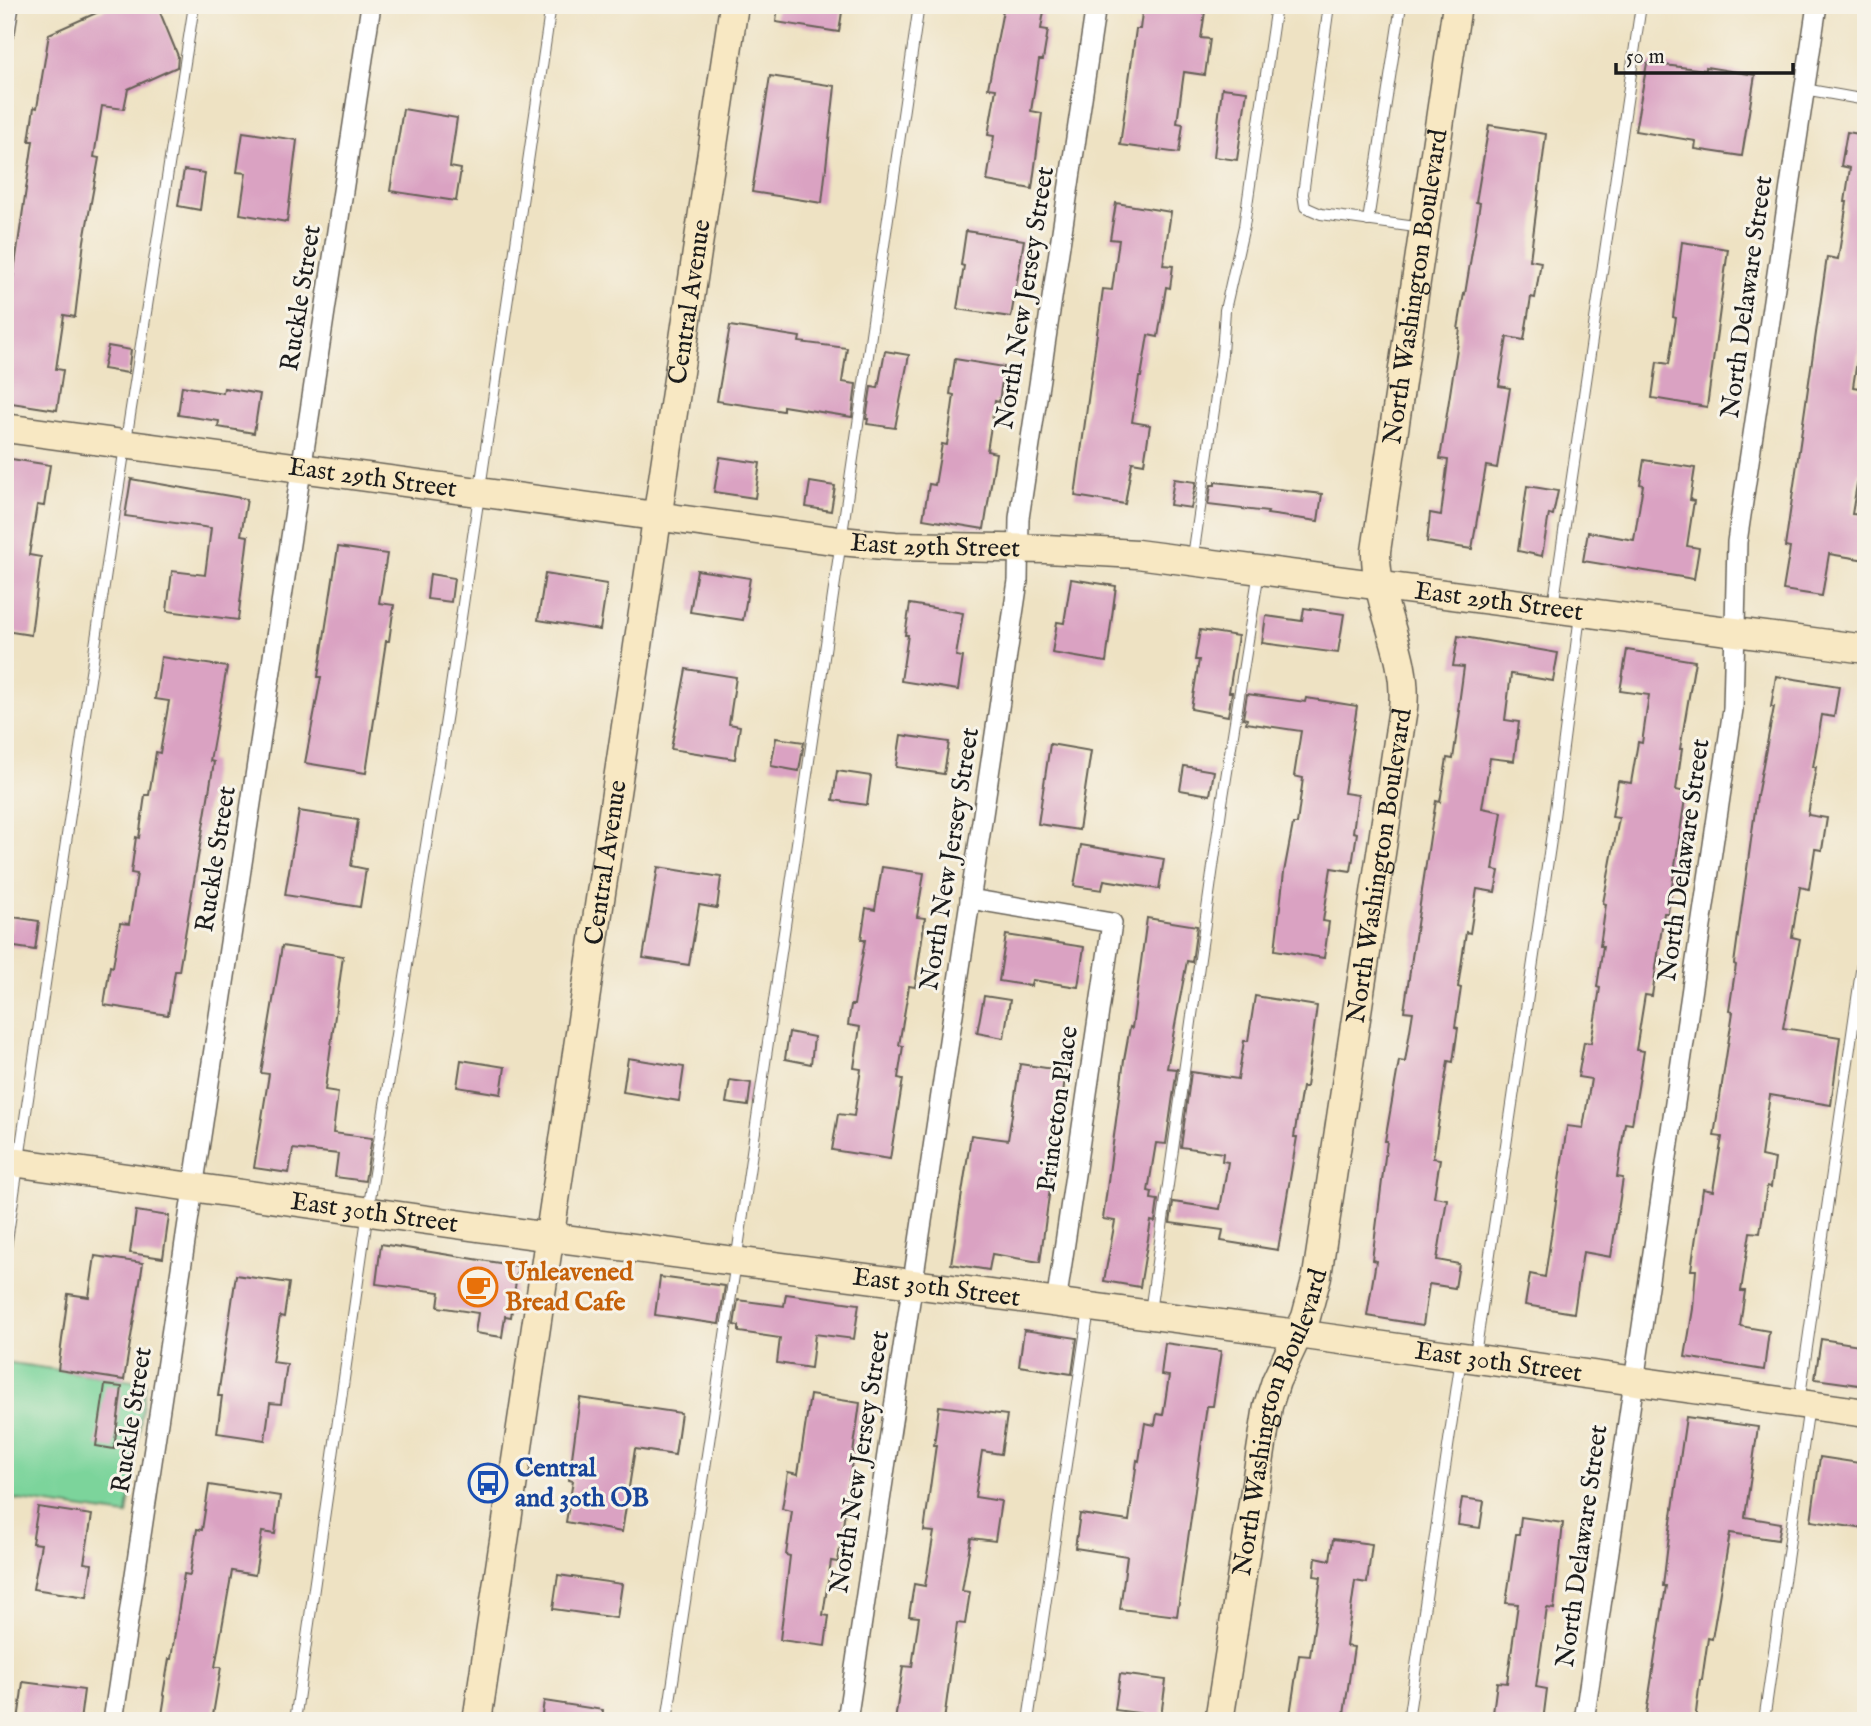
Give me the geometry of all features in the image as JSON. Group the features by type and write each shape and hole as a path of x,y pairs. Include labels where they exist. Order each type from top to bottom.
{"main road":[{"name":"Central Avenue","path":"477,1721 734,5"},
{"name":"North Washington Boulevard","path":"1219,1721 1268,1406 1276,1381 1308,1313 1317,1276 1404,701 1401,665 1378,585 1376,544 1457,5"},
{"name":"East 29th Street","path":"5,428 840,541 907,547 1137,554 1866,649"},
{"name":"East 30th Street","path":"12,1162 550,1237 1298,1334 1866,1413"}],"street":[{"path":"5,31 9,5"},
{"name":"Ruckle Street","path":"113,1721 371,5"},
{"name":"North New Jersey Street","path":"847,1721 1018,581 1019,518 1096,5"},
{"name":"North Delaware Street","path":"1584,1721 1733,709 1737,542 1816,5"},
{"name":"Princeton Place","path":"970,898 1112,923 1056,1304"}],"lane":[{"path":"5,1254 12,1162 127,445 194,5"},
{"path":"295,1721 368,1211 445,727 551,5"},
{"path":"667,1721 919,5"},
{"path":"1192,561 1222,354 1225,310 1244,226 1276,5"},
{"path":"1329,5 1303,194 1305,207 1313,212 1423,228"},
{"path":"1368,221 1401,5"},
{"path":"1408,1721 1552,834 1578,427 1641,5"},
{"path":"1804,89 1866,100"},
{"path":"1150,1315 1222,803 1259,570"},
{"path":"1764,1721 1866,936"},
{"path":"1028,1721 1089,1308"}],"green space":[{"path":"5,1362 146,1383 127,1515 5,1498"}],"building":[{"path":"114,5 157,5 178,56 177,67 128,89 124,109 102,106 94,157 99,158 84,241 75,317 64,315 56,369 63,370 57,410 5,402 5,333 33,141 29,141 34,107 37,108 49,34"},
{"path":"778,5 843,5 839,32 776,22"},
{"path":"1004,5 1045,5 1041,29 1048,30 1043,60 1039,60 1031,111 1042,113 1032,189 987,181 994,136 988,135 996,89 988,88"},
{"path":"1143,5 1206,5 1201,38 1210,39 1205,75 1184,72 1177,123 1183,124 1179,153 1120,145 1136,29 1140,29"},
{"path":"1647,63 1706,70 1706,67 1755,75 1742,156 1695,149 1696,141 1635,131"},
{"path":"770,76 835,86 822,203 752,192"},
{"path":"1222,88 1247,91 1237,160 1214,157"},
{"path":"403,109 457,118 450,167 461,169 456,201 390,191"},
{"path":"1489,125 1546,134 1530,260 1541,262 1535,298 1531,297 1524,340 1507,337 1499,386 1510,388 1497,468 1486,466 1472,549 1427,542 1430,513 1441,515 1448,460 1440,459 1458,329 1480,203 1476,202"},
{"path":"243,132 297,140 287,222 240,214 246,173 237,172"},
{"path":"1847,132 1866,135 1866,342 1860,341 1853,387 1866,389 1866,474 1859,472 1852,514 1866,515 1866,560 1829,554 1822,596 1783,590 1790,548 1785,547 1827,257 1838,259 1847,202 1850,168 1841,166"},
{"path":"184,170 205,173 200,210 178,206"},
{"path":"1116,203 1171,212 1163,265 1173,266 1170,288 1166,287 1158,337 1148,335 1139,377 1132,422 1150,425 1144,464 1132,462 1125,504 1075,496 1103,289 1112,290 1119,240 1110,239"},
{"path":"966,231 1024,240 1011,317 957,309"},
{"path":"1682,242 1728,249 1707,407 1652,398 1657,362 1669,364"},
{"path":"730,326 800,337 799,342 847,348 842,382 856,384 852,417 783,406 783,411 717,401"},
{"path":"108,346 131,350 128,373 103,369"},
{"path":"885,351 909,355 895,428 867,424 866,419 871,387 878,388"},
{"path":"955,359 1004,367 987,451 996,453 984,529 923,519 929,484 935,485 942,444 947,445 954,395 950,394"},
{"path":"182,386 223,393 224,388 260,394 254,433 218,427 219,421 178,415"},
{"path":"720,457 760,463 755,498 714,492"},
{"path":"5,458 50,465 44,506 37,505 29,555 41,557 31,635 5,631"},
{"path":"1644,460 1695,468 1690,500 1694,501 1687,546 1699,548 1694,579 1583,561 1588,532 1634,540 1643,485 1640,484"},
{"path":"131,479 247,499 241,535 248,536 238,620 167,611 172,571 205,575 211,528 125,516"},
{"path":"1174,479 1196,482 1191,508 1170,505"},
{"path":"810,482 835,486 831,511 806,507"},
{"path":"1215,482 1322,494 1318,521 1208,505 1211,485 1215,485"},
{"path":"1527,486 1558,491 1553,515 1549,514 1542,556 1518,551"},
{"path":"338,547 387,554 379,603 394,605 366,773 305,763 321,677 318,677"},
{"path":"697,570 750,578 743,620 690,612"},
{"path":"430,574 454,578 451,602 427,599"},
{"path":"545,574 607,584 600,630 538,620"},
{"path":"1071,579 1116,586 1106,662 1052,653 1057,622 1064,623"},
{"path":"910,604 963,613 956,656 963,657 958,690 901,681"},
{"path":"1304,608 1344,614 1338,653 1262,643 1266,616 1302,621"},
{"path":"1200,630 1238,636 1228,716 1191,709 1199,660 1195,660"},
{"path":"1458,636 1558,653 1553,681 1511,674 1505,720 1519,722 1514,761 1490,758 1482,808 1502,812 1493,870 1499,871 1495,892 1477,889 1470,933 1466,932 1458,987 1461,988 1455,1027 1458,1028 1453,1062 1448,1061 1433,1158 1440,1159 1434,1197 1447,1199 1437,1260 1459,1264 1455,1288 1429,1284 1423,1325 1367,1316 1376,1261 1372,1260 1385,1141 1399,1061 1405,1062 1413,1012 1404,1011 1430,837 1436,801 1440,802 1447,758 1453,759 1460,711 1464,667 1453,666"},
{"path":"1627,650 1695,661 1676,790 1686,792 1668,913 1664,913 1652,996 1645,995 1636,1050 1644,1051 1632,1124 1625,1123 1617,1177 1623,1178 1611,1257 1583,1252 1574,1313 1525,1305 1530,1274 1545,1277 1567,1126 1583,1128 1591,1079 1578,1077 1584,1042 1591,1043 1600,988 1597,987 1606,904 1603,903 1619,818 1612,817 1618,781 1631,783 1638,742 1642,743 1649,695 1620,691"},
{"path":"161,657 227,667 210,761 214,762 179,971 175,971 168,1015 104,1005 120,923 129,924 137,874 131,873 136,837 139,838 145,795 149,795 156,752 160,753 169,701 155,699"},
{"path":"686,669 736,677 729,724 740,726 735,759 671,749"},
{"path":"1776,676 1839,686 1834,717 1822,715 1813,767 1816,767 1808,815 1827,818 1822,850 1815,849 1809,889 1800,887 1792,937 1800,939 1783,1028 1840,1037 1831,1105 1770,1095 1761,1156 1775,1159 1771,1187 1767,1186 1760,1233 1750,1232 1741,1291 1745,1291 1740,1326 1769,1331 1764,1370 1685,1357 1696,1270 1691,1270 1703,1189 1713,1191 1722,1137 1714,1136 1733,1012 1729,1011 1734,964 1757,796 1774,707 1771,707"},
{"path":"1247,694 1305,702 1306,698 1357,706 1344,793 1358,795 1353,832 1357,833 1351,871 1331,868 1323,921 1329,922 1324,958 1275,950 1284,872 1293,824 1297,824 1303,778 1294,776 1301,731 1246,723 1247,719 1243,718"},
{"path":"901,735 949,742 944,774 896,767"},
{"path":"776,738 804,742 799,771 771,766"},
{"path":"1050,744 1091,751 1079,830 1038,824"},
{"path":"1184,766 1214,771 1210,795 1180,790"},
{"path":"837,771 871,776 867,805 833,800"},
{"path":"299,811 358,820 351,866 366,869 360,907 285,895"},
{"path":"1081,845 1164,859 1159,889 1104,880 1102,890 1074,886"},
{"path":"658,867 721,877 717,908 699,905 689,965 643,958"},
{"path":"882,867 924,873 917,917 925,918 915,987 909,986 899,1045 903,1046 898,1078 903,1079 890,1159 832,1150 838,1114 854,1116 861,1069 854,1068 860,1027 848,1025 865,940 861,940 866,908 875,910"},
{"path":"13,917 39,921 35,950 8,946"},
{"path":"1147,918 1197,926 1192,962 1187,961 1167,1068 1177,1069 1166,1144 1156,1143 1148,1191 1152,1192 1151,1199 1158,1200 1155,1222 1151,1221 1140,1287 1104,1281 1115,1221 1103,1219 1124,1060 1130,1027 1132,1028"},
{"path":"1006,935 1084,947 1078,987 1032,980 1031,986 999,981"},
{"path":"282,946 343,956 325,1090 338,1092 333,1133 372,1138 365,1181 335,1177 338,1154 293,1149 289,1173 254,1168 269,1074 261,1073"},
{"path":"984,996 1010,1000 1004,1038 977,1033"},
{"path":"1255,996 1317,1006 1278,1250 1221,1241 1223,1230 1170,1223 1173,1202 1220,1209 1228,1162 1222,1161 1223,1153 1181,1147 1191,1072 1238,1079 1244,1041 1248,1041"},
{"path":"789,1032 814,1037 811,1064 785,1059"},
{"path":"628,1058 684,1067 679,1101 623,1092"},
{"path":"461,1060 505,1067 501,1094 457,1087"},
{"path":"1020,1064 1066,1071 1040,1262 992,1254 989,1270 951,1264 971,1135 1008,1140"},
{"path":"730,1080 751,1083 748,1106 726,1103"},
{"path":"136,1211 169,1216 163,1258 130,1253"},
{"name":"Unleavened Bread Cafe","path":"381,1244 518,1266 511,1317 505,1316 502,1337 475,1333 478,1313 438,1307 440,1292 376,1284"},
{"path":"95,1256 143,1263 124,1380 58,1370 68,1294 89,1297"},
{"path":"236,1275 289,1283 284,1317 280,1316 272,1362 287,1364 281,1404 270,1403 265,1440 217,1433 222,1396 218,1396"},
{"path":"660,1277 725,1286 719,1324 655,1315"},
{"path":"786,1294 859,1304 854,1339 815,1334 811,1368 777,1363 780,1338 739,1332 739,1326 734,1325 738,1300 784,1306"},
{"path":"1024,1330 1077,1338 1072,1374 1019,1366"},
{"path":"1821,1339 1866,1346 1866,1386 1815,1379"},
{"path":"1165,1343 1221,1351 1213,1406 1207,1406 1177,1616 1120,1609 1127,1556 1075,1548 1080,1514 1129,1521 1145,1423 1155,1425 1157,1414 1163,1415 1169,1376 1161,1375"},
{"path":"105,1385 122,1387 114,1449 96,1446"},
{"path":"810,1395 860,1403 838,1562 831,1561 823,1615 829,1616 825,1646 780,1640 790,1556 786,1555 792,1511 782,1509 788,1472 798,1474"},
{"path":"580,1398 681,1413 675,1455 635,1449 622,1532 566,1522 573,1481 569,1480"},
{"path":"939,1406 1007,1415 1001,1454 982,1451 975,1497 1001,1501 995,1541 971,1538 962,1591 970,1592 965,1624 957,1623 944,1721 895,1721 903,1666 912,1667 919,1617 909,1616 914,1584 925,1586 934,1532 924,1531"},
{"path":"1686,1417 1758,1427 1745,1517 1781,1523 1778,1540 1730,1533 1712,1639 1708,1638 1700,1680 1695,1721 1645,1721 1666,1586 1663,1586"},
{"path":"1820,1457 1866,1464 1866,1529 1811,1521"},
{"path":"209,1485 280,1496 275,1534 262,1532 255,1575 232,1571 215,1667 221,1667 212,1721 161,1721 184,1574 190,1575 197,1529 202,1530"},
{"path":"1462,1498 1484,1501 1480,1528 1458,1525"},
{"path":"38,1507 92,1515 84,1563 92,1564 87,1597 33,1589 41,1544 32,1543"},
{"path":"1521,1517 1563,1523 1554,1609 1547,1608 1536,1687 1547,1689 1543,1721 1492,1721 1497,1682 1507,1683 1518,1604 1506,1603"},
{"path":"1333,1539 1372,1544 1367,1583 1355,1581 1346,1646 1354,1647 1343,1721 1289,1721 1299,1655 1310,1656 1321,1577 1314,1576 1316,1557 1330,1560"},
{"path":"558,1575 622,1584 617,1618 553,1609"},
{"path":"1120,1674 1166,1680 1161,1716 1115,1710"},
{"path":"23,1682 84,1690 80,1721 18,1721"},
{"path":"544,1701 603,1710 602,1721 541,1721"}],"place":[{"name":"Unleavened Bread Cafe","path":"478,1287"},
{"name":"Central and 30th OB","path":"488,1483"}]}
